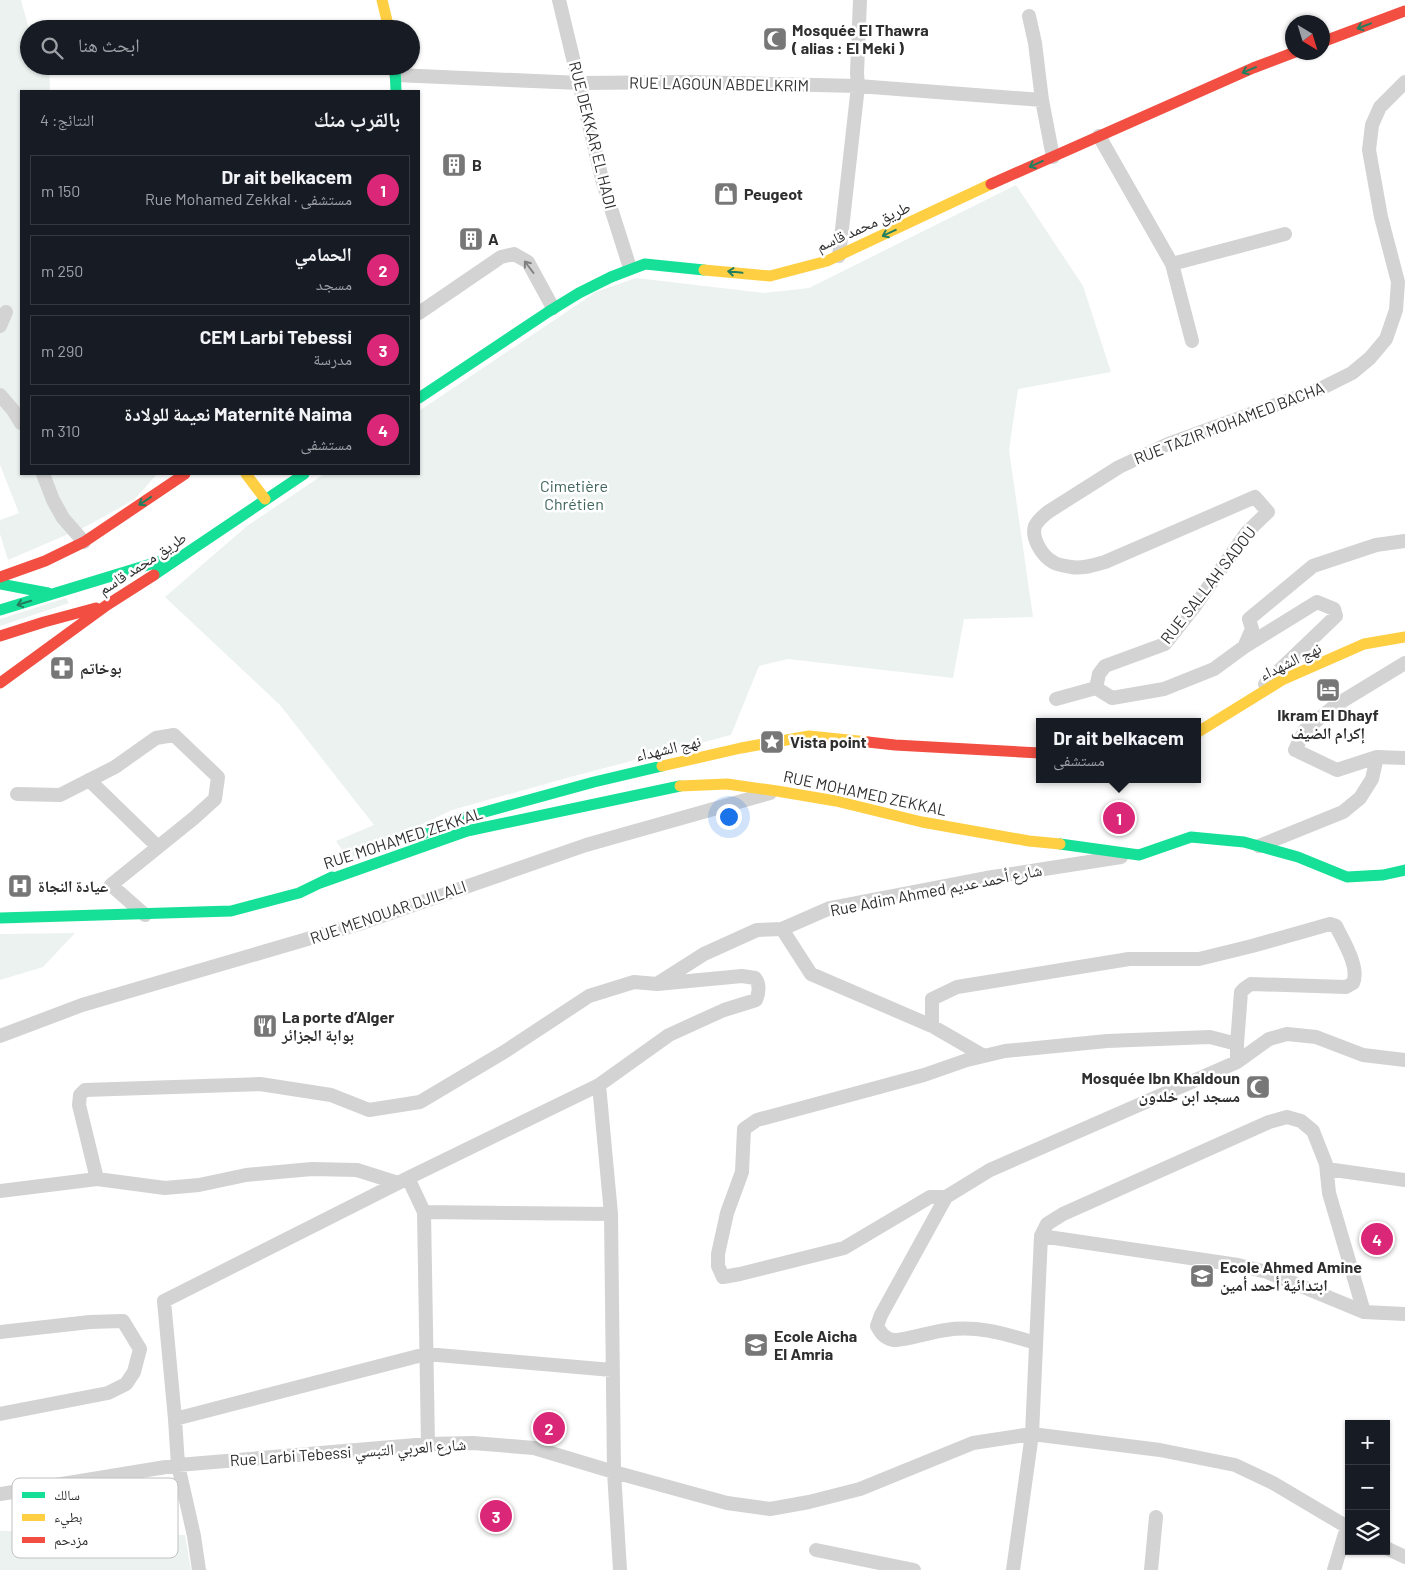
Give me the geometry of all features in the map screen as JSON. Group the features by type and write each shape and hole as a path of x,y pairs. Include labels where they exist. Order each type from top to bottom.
{"street":[{"path":"382,0 387,20"},
{"name":"RUE DEKKAR EL HADI","path":"559,0 603,183 630,268"},
{"path":"839,256 858,86 860,0"},
{"path":"1330,39 1405,11"},
{"path":"1029,16 1053,157"},
{"name":"طريق محمد قاسم","path":"420,397 553,308 605,279 630,268 645,264 770,276 827,262 992,184 1285,56"},
{"name":"RUE LAGOUN ABDELKRIM","path":"420,73 580,84 690,82 858,86 1042,100"},
{"path":"396,75 396,90"},
{"name":"RUE TAZIR MOHAMED BACHA","path":"1230,507 1105,562 1089,567 1073,568 1054,563 1045,556 1038,546 1034,535 1035,527 1048,512 1119,467 1168,444 1322,388 1352,373 1370,358 1386,340 1396,310 1398,282 1381,217 1369,150 1372,125 1380,107 1404,84"},
{"path":"1099,136 1172,264 1192,341"},
{"path":"1172,264 1286,234"},
{"path":"420,312 500,257 514,254 528,262 553,308"},
{"path":"0,326 6,312"},
{"path":"0,395 20,421"},
{"path":"43,475 53,500 63,518 84,542"},
{"path":"0,577 45,561 84,542 184,475"},
{"path":"247,475 265,500"},
{"name":"طريق محمد قاسم","path":"0,683 107,605 188,553 265,500 290,478"},
{"name":"RUE SALLAH SADOU","path":"1096,688 1098,674 1105,666 1165,644 1195,606 1247,532 1268,512 1255,497 1230,507"},
{"path":"1244,647 1252,629 1249,619 1313,566 1376,545 1405,541"},
{"path":"0,610 188,553"},
{"path":"0,584 52,594"},
{"path":"78,587 88,594 91,602 85,611"},
{"path":"1056,699 1096,688 1112,698 1164,689 1214,669 1244,647 1317,602 1334,609 1336,616 1244,704"},
{"path":"0,636 107,605"},
{"name":"نهج الشهداء","path":"1201,730 1282,680 1364,644 1405,637"},
{"path":"1405,662 1336,705 1305,730 1295,750 1337,770 1377,757 1405,758"},
{"path":"18,794 60,795 115,767 156,738 174,735 218,777 216,798 111,885 145,915"},
{"name":"نهج الشهداء","path":"320,882 452,821 594,782 741,748 809,736 895,745 1036,753"},
{"path":"1259,846 1343,812 1360,798 1372,779 1377,757"},
{"path":"89,780 158,847"},
{"name":"RUE MOHAMED ZEKKAL","path":"320,882 467,832 680,786 727,784 778,790 836,801 922,822 1029,841 1139,854 1191,837 1244,842 1298,857 1348,877 1383,875 1405,870"},
{"name":"RUE MENOUAR DJILALI","path":"0,1036 82,1005 362,923 586,845 778,790"},
{"name":"Rue Adim Ahmed شارع أحمد عديم","path":"782,929 830,908 986,878 1139,854"},
{"path":"0,918 231,911 299,893 320,882"},
{"path":"932,1026 932,999 957,987 1129,959 1199,959 1330,924 1336,926 1354,967 1356,976 1353,983 1346,986 1250,984 1244,988 1237,1044 1237,1062"},
{"path":"658,984 704,954 757,930 782,929 811,974 932,1026 984,1056"},
{"path":"98,1179 79,1105 80,1095 85,1090 260,1084 331,1095 368,1110 420,1102 504,1052 589,996 634,982 658,984 742,976 755,978 758,982 756,1000 724,1010 669,1035 599,1085 164,1301 178,1465 200,1570"},
{"path":"1036,1343 986,1329 968,1328 946,1330 895,1340 883,1336 877,1326 880,1315 946,1197 990,1170 1237,1062 1270,1039 1288,1034 1316,1036 1363,1055 1405,1060"},
{"path":"946,1197 930,1197 844,1248 723,1277 718,1266 718,1254 727,1213 742,1172 744,1129 757,1120 924,1076 967,1060 1005,1050 1108,1041 1210,1037 1237,1044"},
{"path":"599,1085 611,1214 614,1472 620,1570"},
{"path":"1013,1570 1032,1434 1042,1236 1047,1224 1063,1214 1269,1122 1287,1117 1301,1121 1313,1131 1327,1169 1328,1193 1364,1312"},
{"path":"0,1191 98,1179 165,1188 199,1185 246,1175 312,1169 357,1170 403,1181 424,1212 428,1444"},
{"path":"1327,1169 1405,1180"},
{"path":"424,1212 611,1214"},
{"path":"1042,1236 1248,1267 1267,1272 1364,1312 1405,1314"},
{"path":"0,1332 90,1322 122,1322 140,1349 134,1372 126,1384 108,1392 0,1414"},
{"path":"175,1419 426,1354 612,1370"},
{"name":"Rue Larbi Tebessi شارع العربي التبسي","path":"98,1478 178,1465 428,1444 473,1443 534,1448 727,1503 770,1509 809,1502 860,1489 973,1443 1032,1434 1160,1450 1235,1465 1273,1483 1345,1526"},
{"path":"1150,1570 1156,1517"},
{"path":"1334,1570 1345,1537"},
{"path":"816,1550 914,1570"},
{"path":"1390,1550 1405,1557"}],"green space":[{"path":"0,0 21,0 27,20 20,20 20,75 49,75 50,90 20,90 20,475 156,475 135,499 87,526 8,560 0,534 0,520 19,513 0,465"},
{"name":"Cimetière Chrétien","path":"1016,185 1083,286 1111,372 1018,389 1009,450 1033,617 964,619 953,678 788,659 759,666 731,735 452,810 348,859 336,841 374,825 280,705 165,597 247,526 323,475 420,475 420,410 596,292 636,278 764,293 809,288"},
{"path":"66,598 69,603 0,626 0,619"},
{"path":"75,933 43,967 0,980 0,934"},
{"path":"0,1531 12,1531 12,1558 178,1558 178,1535 185,1535 191,1570 0,1570"}],"traffic: fast":[{"path":"395,75 396,90"},
{"path":"420,397 548,312 579,293 611,277 645,264 704,270"},
{"path":"154,575 303,475"},
{"path":"0,610 164,560"},
{"path":"0,584 48,593"},
{"path":"419,836 452,821 594,782 662,766"},
{"path":"320,883 467,831 680,786"},
{"path":"1060,844 1139,855 1191,837 1244,842 1298,857 1347,877 1383,875 1405,870"},
{"path":"0,918 231,911 299,893 332,877"}],"traffic: slow":[{"path":"382,0 387,20"},
{"path":"704,270 770,276 827,261 991,184"},
{"path":"247,475 265,499"},
{"path":"1201,730 1282,680 1364,644 1405,637"},
{"path":"662,766 741,748 809,736 868,742"},
{"path":"680,786 727,784 777,791 836,801 922,822 1029,841 1060,844"}],"traffic: jam":[{"path":"1330,39 1405,11"},
{"path":"991,184 1253,68 1285,56"},
{"path":"0,577 45,561 84,542 184,475"},
{"path":"0,683 107,605 154,575"},
{"path":"0,636 96,608"},
{"path":"868,742 1036,753"}],"place":[{"name":"Mosquée El Thawra ( alias : El Meki )","path":"775,39"},
{"name":"B","path":"454,165"},
{"name":"Peugeot","path":"726,194"},
{"name":"A","path":"471,239"},
{"name":"بوخاتم","path":"62,668"},
{"name":"Ikram El Dhayf إكرام الضيف","path":"1328,690"},
{"name":"Vista point","path":"772,742"},
{"name":"Dr ait belkacem","path":"1119,818"},
{"name":"عيادة النجاة","path":"20,886"},
{"name":"La porte d’Alger بوابة الجزائر","path":"265,1026"},
{"name":"Mosquée Ibn Khaldoun مسجد ابن خلدون","path":"1258,1087"},
{"name":"Maternité Naima نعيمة للولادة","path":"1377,1239"},
{"name":"Ecole Ahmed Amine ابتدائية أحمد أمين","path":"1202,1276"},
{"name":"Ecole Aicha El Amria","path":"756,1345"},
{"name":"الحمامي","path":"549,1428"},
{"name":"CEM Larbi Tebessi","path":"496,1516"}]}
